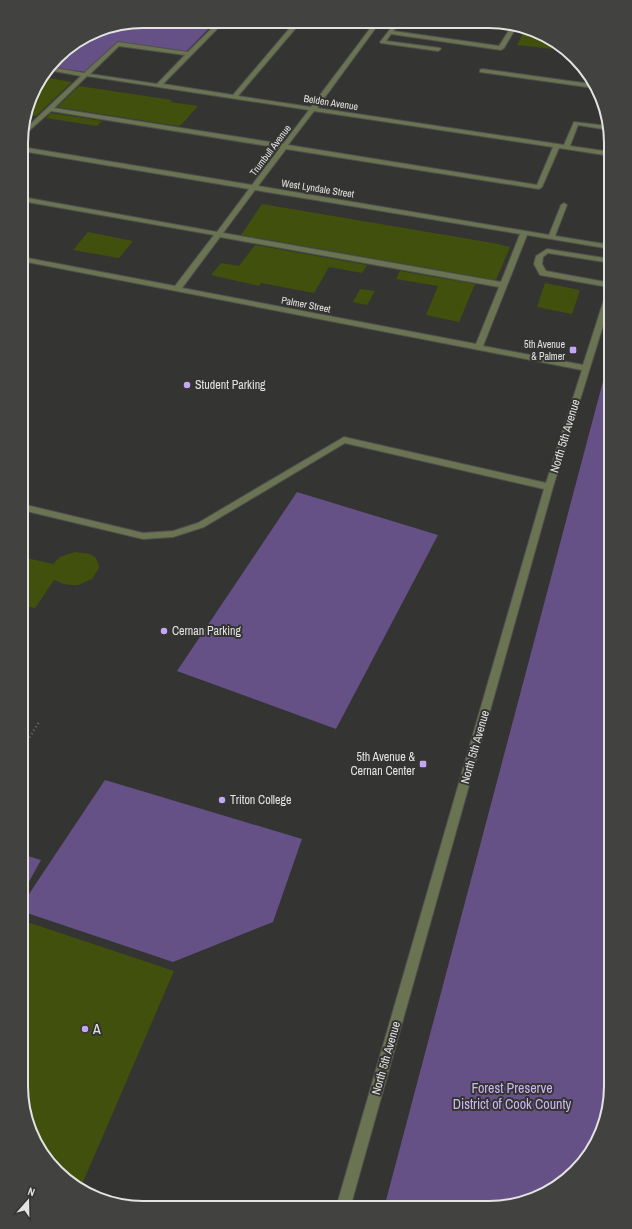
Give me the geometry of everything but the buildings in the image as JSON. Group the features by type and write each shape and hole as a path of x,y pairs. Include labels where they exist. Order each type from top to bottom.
{"street":[{"path":"158,86 216,28"},
{"path":"234,97 293,28"},
{"name":"Trumbull Avenue","path":"177,289 374,28"},
{"path":"393,28 383,42 438,49"},
{"path":"389,32 501,48 512,30"},
{"path":"29,128 118,44 189,54"},
{"name":"Belden Avenue","path":"55,70 604,153"},
{"path":"482,71 589,86"},
{"path":"49,109 539,187 557,146"},
{"path":"566,147 576,123 603,127"},
{"name":"West Lyndale Street","path":"28,150 604,246"},
{"path":"28,200 503,285"},
{"path":"551,237 564,205"},
{"path":"479,347 524,233"},
{"path":"604,260 547,250 540,256 538,264 542,272 604,284"},
{"name":"Palmer Street","path":"28,260 586,368"},
{"name":"North 5th Avenue","path":"345,1201 549,487 604,310"},
{"path":"28,508 142,536 173,534 201,525 344,440 549,487"}],"path":[{"path":"28,740 39,722"}],"green space":[{"path":"143,28 209,28 185,53 117,43 85,72 56,68 79,47 113,32"},
{"name":"Forest Preserve District of Cook County","path":"604,377 604,1093 602,1108 595,1130 589,1143 580,1156 553,1182 540,1189 526,1195 504,1200 386,1201"},
{"path":"297,492 438,535 336,729 177,671"},
{"path":"105,780 302,839 273,922 173,962 28,913 28,896"},
{"path":"28,856 41,860 28,883"}],"place":[{"name":"5th Avenue & Palmer","path":"573,350"},
{"name":"Student Parking","path":"187,385"},
{"name":"Cernan Parking","path":"164,631"},
{"name":"5th Avenue & Cernan Center","path":"423,764"},
{"name":"Triton College","path":"222,800"},
{"name":"A","path":"85,1029"}]}
